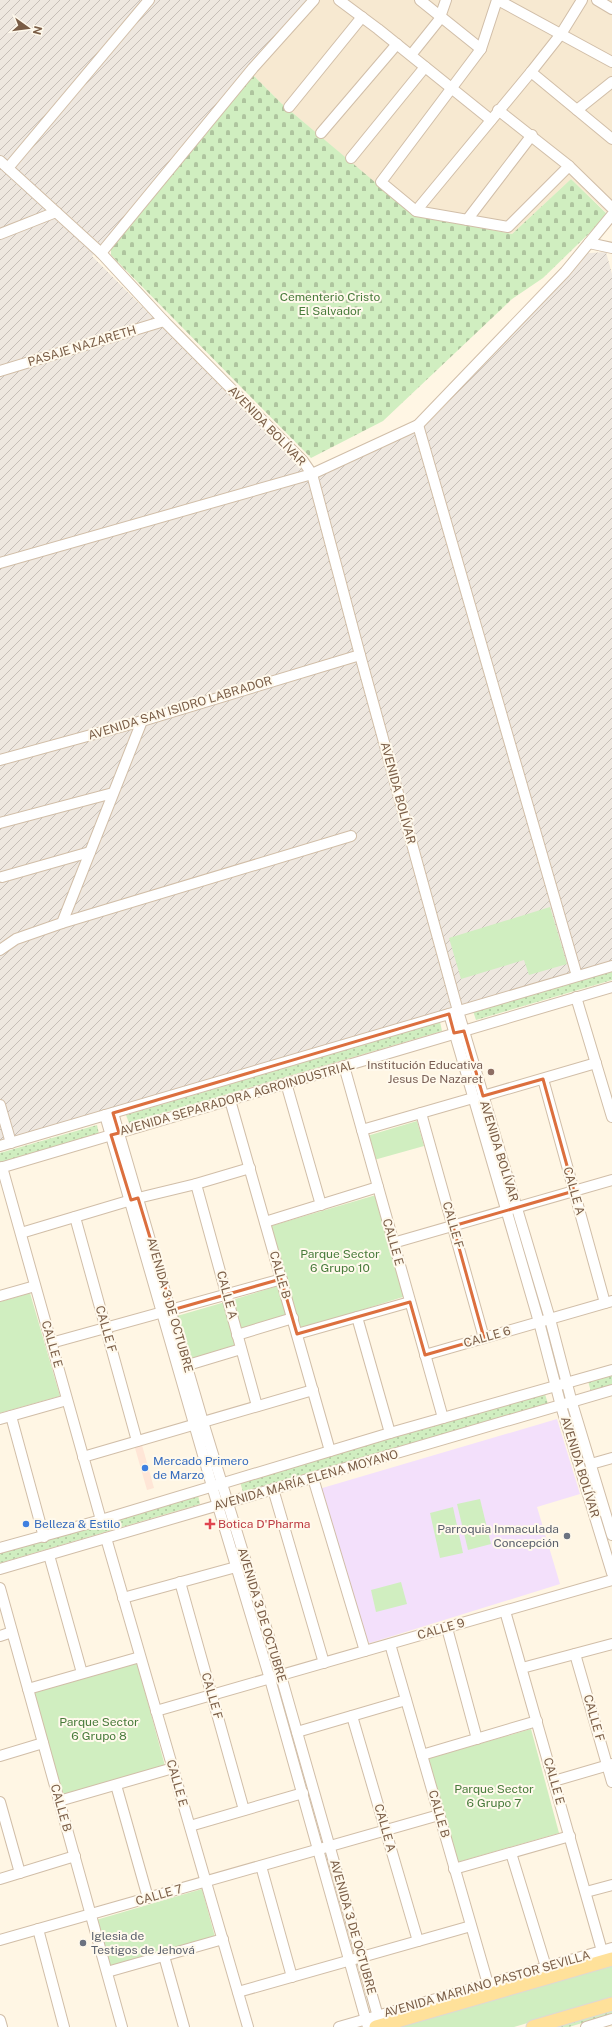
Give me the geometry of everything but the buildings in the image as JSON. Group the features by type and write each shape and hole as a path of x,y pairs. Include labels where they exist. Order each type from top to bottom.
{"main road":[{"name":"AVENIDA MARIANO PASTOR SEVILLA","path":"379,2024 609,1952"},
{"path":"533,2027 612,2004"}],"street":[{"path":"4,165 149,0"},
{"path":"101,254 253,68 314,0"},
{"path":"339,0 411,55 491,120"},
{"path":"420,0 481,49"},
{"path":"411,55 440,16 446,0"},
{"path":"570,166 508,227 416,210 381,182 481,49 498,0 612,62"},
{"path":"416,210 561,34 582,0"},
{"path":"597,0 612,9"},
{"path":"290,107 362,17"},
{"path":"321,133 397,44"},
{"path":"351,158 425,67"},
{"path":"530,72 611,136"},
{"path":"577,110 612,82"},
{"path":"498,110 570,166 611,205"},
{"path":"467,220 532,135"},
{"name":"AVENIDA BOLÍVAR","path":"4,165 101,254 164,321 303,461 312,474 453,1012 512,1209 550,1318 572,1403 612,1535"},
{"path":"0,234 56,212"},
{"path":"0,563 312,474 418,425 565,272 612,215"},
{"path":"589,243 612,248"},
{"name":"PASAJE NAZARETH","path":"0,371 164,321"},
{"path":"418,425 577,976"},
{"name":"AVENIDA SAN ISIDRO LABRADOR","path":"0,760 142,721 360,655"},
{"path":"62,922 142,721"},
{"path":"0,823 113,793"},
{"path":"0,950 16,939 62,922 351,836"},
{"path":"2,877 90,852"},
{"name":"AVENIDA SEPARADORA AGROINDUSTRIAL","path":"0,1146 612,966"},
{"name":"AVENIDA SEPARADORA AGROINDUSTRIAL","path":"1,1167 612,987"},
{"path":"576,997 612,1116"},
{"path":"362,1130 596,1063"},
{"name":"CALLE E","path":"344,1066 443,1418"},
{"name":"CALLE A","path":"543,1079 574,1191 609,1302"},
{"path":"286,1083 321,1205"},
{"name":"CALLE B","path":"230,1100 330,1451"},
{"path":"0,1105 11,1143"},
{"name":"CALLE F","path":"421,1113 484,1338"},
{"name":"AVENIDA 3 DE OCTUBRE","path":"109,1114 217,1485 281,1676 362,1957 379,2024"},
{"name":"CALLE E","path":"1,1167 21,1233 101,1520"},
{"path":"21,1233 134,1199 196,1184 250,1168"},
{"path":"394,1243 612,1180"},
{"name":"CALLE A","path":"196,1184 257,1406"},
{"path":"265,1222 378,1187"},
{"name":"AVENIDA BOLÍVAR","path":"512,1209 561,1406 612,1573"},
{"name":"CALLE F","path":"75,1217 138,1441"},
{"path":"51,1343 282,1279"},
{"path":"0,1296 36,1286"},
{"path":"297,1334 410,1302"},
{"name":"CALLE 6","path":"425,1355 609,1302"},
{"name":"AVENIDA 3 DE OCTUBRE","path":"167,1311 188,1365 199,1423"},
{"path":"357,1317 390,1433"},
{"path":"238,1335 293,1318"},
{"path":"188,1365 242,1349"},
{"name":"AVENIDA MARÍA ELENA MOYANO","path":"0,1548 44,1537 390,1433 568,1384 612,1370"},
{"path":"83,1457 313,1390"},
{"name":"AVENIDA MARÍA ELENA MOYANO","path":"0,1569 572,1403 612,1390"},
{"path":"0,1419 67,1400"},
{"path":"11,1416 44,1537"},
{"path":"591,1464 612,1458"},
{"path":"313,1478 365,1652"},
{"path":"273,1490 324,1663"},
{"name":"AVENIDA 3 DE OCTUBRE","path":"223,1504 236,1566 303,1794 367,2023"},
{"name":"CALLE E","path":"106,1538 248,2027"},
{"path":"49,1555 82,1674"},
{"path":"123,1598 236,1566"},
{"name":"CALLE 9","path":"270,1679 612,1580"},
{"name":"CALLE F","path":"180,1582 244,1810"},
{"name":"CALLE B","path":"0,1588 122,2027"},
{"name":"CALLE E","path":"505,1611 586,1892 609,1952"},
{"path":"447,1628 477,1739"},
{"path":"0,1636 12,1632"},
{"name":"CALLE B","path":"390,1644 488,1984"},
{"path":"522,1668 612,1644"},
{"name":"CALLE F","path":"576,1654 610,1765 612,1782"},
{"path":"28,1689 140,1657"},
{"path":"156,1711 270,1679"},
{"path":"297,1732 406,1700"},
{"name":"CALLE A","path":"352,1716 418,1941"},
{"path":"422,1755 537,1721"},
{"path":"0,1756 43,1743"},
{"path":"554,1781 610,1765"},
{"path":"59,1801 173,1768"},
{"path":"116,1785 148,1898"},
{"path":"190,1826 303,1794"},
{"path":"0,1802 20,1873"},
{"name":"CALLE 7","path":"0,1940 439,1815"},
{"path":"454,1869 570,1836"},
{"path":"511,1853 546,1967"},
{"path":"0,1879 74,1856"},
{"path":"261,1866 292,1977"},
{"path":"586,1892 612,1885"},
{"path":"238,1992 471,1926"},
{"path":"38,1929 64,2027"},
{"path":"107,1972 223,1939"},
{"name":"AVENIDA MARIANO PASTOR SEVILLA","path":"339,2027 367,2023 379,2024 488,1984 546,1967 609,1952"},
{"path":"164,1956 184,2027"},
{"path":"586,2027 612,2019"},
{"path":"0,2020 2,2027"}],"highlighted area":[{"path":"449,1014 454,1033 464,1031 483,1096 543,1079 574,1191 453,1226 484,1338 425,1355 410,1302 297,1334 281,1279 172,1310 138,1198 131,1200 111,1135 119,1133 113,1113"}],"shaded area":[{"path":"0,0 309,0 92,256 304,471 321,475 415,423 574,254 606,252 612,274 612,961 0,1142"},
{"path":"309,0 612,0 612,218 571,179 512,234 413,215 281,103 249,71"},
{"path":"557,1419 580,1494 537,1507 560,1584 370,1643 367,1641 319,1489"},
{"name":"Mercado Primero de Marzo","path":"142,1445 154,1488 147,1490 135,1448"}],"green space":[{"name":"Cementerio Cristo El Salvador","path":"251,73 281,103 414,215 512,234 571,179 608,215 543,278 512,299 383,421 311,458 111,255 111,245"},
{"path":"550,907 567,964 529,975 524,960 461,979 449,938"},
{"path":"612,971 612,980 476,1020 473,1011"},
{"path":"440,1022 442,1031 129,1123 126,1115"},
{"path":"417,1121 424,1146 374,1160 367,1136"},
{"path":"97,1125 99,1134 0,1163 0,1153"},
{"name":"Parque Sector 6 Grupo 10","path":"376,1195 406,1296 301,1329 271,1226"},
{"path":"281,1285 289,1315 240,1329 232,1300"},
{"path":"30,1293 60,1396 0,1413 0,1302"},
{"path":"225,1302 238,1347 189,1361 177,1316"},
{"path":"612,1374 612,1386 591,1392 588,1381"},
{"path":"545,1394 548,1404 243,1492 240,1482"},
{"path":"198,1495 200,1504 0,1563 0,1552"},
{"path":"480,1499 491,1544 468,1550 457,1504"},
{"path":"453,1507 463,1553 440,1558 430,1513"},
{"path":"401,1582 407,1604 376,1612 371,1590"},
{"name":"Parque Sector 6 Grupo 8","path":"137,1662 165,1766 61,1795 32,1691"},
{"name":"Parque Sector 6 Grupo 7","path":"531,1729 559,1833 458,1862 427,1759"},
{"path":"202,1889 215,1937 110,1967 96,1920"},
{"path":"612,1963 612,1998 514,2027 395,2027"},
{"path":"612,2007 612,2014 569,2027 545,2027"}],"place":[{"name":"Institución Educativa Jesus De Nazaret","path":"491,1072"},
{"name":"Mercado Primero de Marzo","path":"145,1468"},
{"name":"Belleza & Estilo","path":"26,1524"},
{"name":"Botica D'Pharma","path":"210,1524"},
{"name":"Parroquia Inmaculada Concepción","path":"567,1536"},
{"name":"Iglesia de Testigos de Jehová","path":"83,1943"}]}
